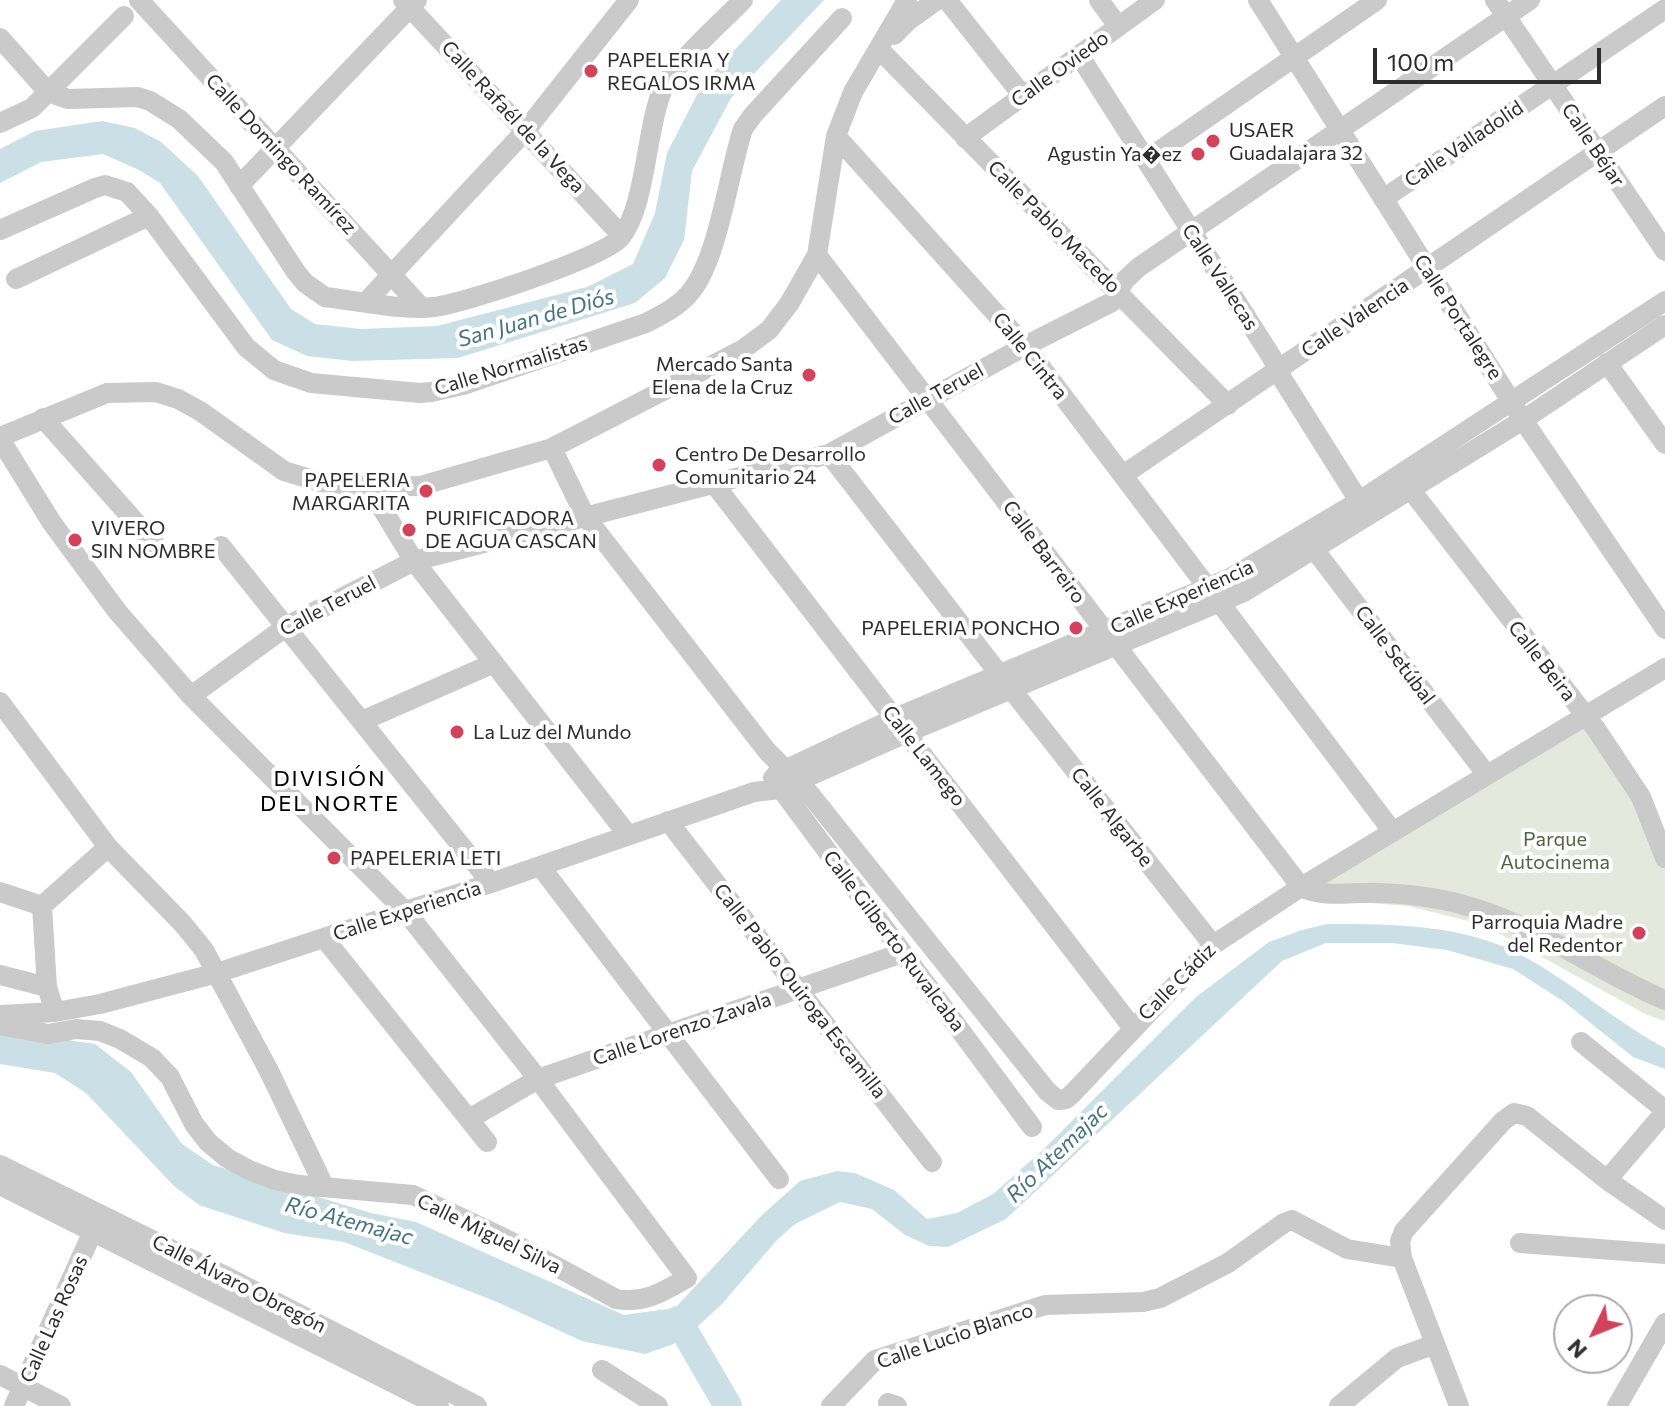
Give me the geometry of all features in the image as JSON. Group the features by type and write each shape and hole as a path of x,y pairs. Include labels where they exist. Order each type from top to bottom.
{"street":[{"name":"Calle Domingo Ramírez","path":"140,0 422,308"},
{"path":"366,302 526,130 629,0"},
{"path":"0,38 48,92 68,99 128,96 150,101 179,119 224,162 305,283 325,297 422,308 448,305 574,264 622,236 632,216 662,91 689,55 743,0"},
{"path":"538,1079 406,912 191,696 117,611 52,523 0,438 107,393 156,392 200,411 284,471 320,482 369,487 420,486 552,448 742,350 769,330 817,255 836,136 853,92 907,0"},
{"path":"879,49 909,20 937,0"},
{"path":"947,0 1023,96"},
{"path":"1099,0 1118,26"},
{"name":"Calle Oviedo","path":"965,138 1155,0"},
{"name":"Calle Portalegre","path":"1258,0 1523,420 1665,629"},
{"path":"1146,160 1377,0"},
{"name":"Calle Teruel","path":"191,696 287,626 414,561 829,454 1025,346 1103,307 1119,293 1131,274 1340,130 1500,8 1530,0"},
{"path":"239,186 410,3"},
{"name":"Calle Rafaél de la Vega","path":"410,3 622,236"},
{"name":"Calle Béjar","path":"1500,8 1665,251"},
{"name":"Calle Valladolid","path":"1383,199 1665,9"},
{"path":"0,123 32,108 124,16"},
{"name":"Calle Normalistas","path":"0,230 105,185 127,192 149,216 233,332 274,370 311,383 420,393 463,385 646,323 670,311 689,295 710,257 743,129 842,18"},
{"name":"Calle Pablo Macedo","path":"879,49 1228,405"},
{"name":"Calle Vallecas","path":"1079,55 1359,501"},
{"name":"Calle Valencia","path":"1123,475 1665,106"},
{"name":"Calle Cintra","path":"836,136 1025,346 1393,832"},
{"path":"16,279 149,216"},
{"name":"Calle Barreiro","path":"817,255 1301,887"},
{"name":"Calle Experiencia","path":"1310,542 1359,501 1405,482 1512,401 1665,301"},
{"name":"Calle Experiencia","path":"0,1015 55,1012 100,1004 217,973 406,912 754,792 900,726 1214,596 1251,567 1310,542 1405,482 1523,420 1665,325"},
{"path":"1607,363 1665,444"},
{"path":"43,418 154,543"},
{"name":"Calle Gilberto Ruvalcaba","path":"552,448 585,516 767,751 902,953 1032,1127"},
{"name":"Calle Algarbe","path":"829,454 1213,945"},
{"name":"Calle Beira","path":"1405,482 1586,716 1641,797 1665,858"},
{"name":"Calle Lamego","path":"715,485 1132,1027"},
{"path":"369,487 414,561 628,835"},
{"name":"Calle Setúbal","path":"1310,542 1487,775"},
{"path":"221,546 491,883"},
{"path":"362,721 494,663"},
{"name":"Calle Cádiz","path":"784,779 1052,1097 1066,1099 1213,945 1301,887 1665,668"},
{"path":"0,702 108,847 204,950 269,1071 324,1186"},
{"name":"Calle Pablo Quiroga Escamilla","path":"668,821 932,1162"},
{"path":"42,906 108,847"},
{"path":"540,866 779,1179"},
{"path":"1301,887 1321,893 1381,893 1442,900 1476,908 1517,923 1665,1000"},
{"path":"0,892 42,906"},
{"path":"42,906 47,987 55,1012"},
{"path":"324,938 487,1142"},
{"name":"Calle Lorenzo Zavala","path":"469,1119 538,1079 902,953"},
{"path":"0,975 47,987"},
{"name":"Calle Miguel Silva","path":"0,1025 48,1034 76,1029 100,1031 120,1039 152,1058 170,1077 194,1124 208,1142 227,1158 275,1180 413,1195 492,1232 616,1299 631,1302 647,1299 687,1278 538,1079"},
{"path":"1581,1042 1665,1111 1607,1180"},
{"path":"1459,1406 1401,1250 1414,1220 1503,1121 1514,1113 1527,1116 1607,1180 1665,1220"},
{"name":"Calle Álvaro Obregón","path":"0,1165 229,1278 477,1406"},
{"name":"Calle Álvaro Obregón","path":"0,1185 439,1406"},
{"name":"Calle Lucio Blanco","path":"831,1406 875,1360 1045,1305 1143,1302 1160,1298 1228,1263 1292,1220 1347,1249 1401,1250"},
{"name":"Calle Las Rosas","path":"14,1406 93,1231"},
{"path":"1520,1243 1665,1254"},
{"path":"1617,1406 1665,1323"},
{"path":"1339,1406 1397,1358 1435,1344"},
{"path":"602,1370 658,1406"},
{"path":"0,1375 61,1406"}],"green space":[{"name":"Parque Autocinema","path":"1586,716 1665,858 1665,1021 1647,1015 1484,925 1408,906 1328,900 1301,887"}],"water":[{"name":"San Juan de Diós","path":"781,0 824,0 731,98 692,171 684,240 665,278 635,303 458,358 352,361 307,356 272,340 160,183 103,154 41,162 0,183 0,149 35,131 102,121 135,128 161,142 198,176 291,309 315,324 361,329 437,326 587,287 633,264 655,213 667,153 702,85"},
{"name":"Río Atemajac","path":"1327,924 1429,928 1502,946 1543,968 1665,1048 1665,1069 1633,1057 1563,1001 1513,969 1447,950 1392,943 1326,943 1282,961 1006,1219 948,1247 929,1246 905,1235 872,1209 840,1202 795,1224 776,1241 723,1303 682,1341 645,1354 582,1341 497,1302 344,1242 284,1233 199,1205 174,1186 86,1093 55,1073 0,1064 0,1030 95,1044 131,1072 182,1144 213,1165 371,1213 416,1222 624,1315 675,1308 761,1216 800,1181 837,1171 855,1173 894,1190 927,1219 957,1213 993,1194 1044,1149 1196,997 1269,942"}],"waterway":[{"path":"678,1320 728,1406"}],"place":[{"name":"PAPELERIA Y REGALOS IRMA","path":"591,71"},
{"name":"USAER Guadalajara 32","path":"1213,141"},
{"name":"Agustin Ya�ez","path":"1198,154"},
{"name":"Mercado Santa Elena de la Cruz","path":"809,375"},
{"name":"Centro De Desarrollo Comunitario 24","path":"659,465"},
{"name":"PAPELERIA MARGARITA","path":"426,491"},
{"name":"PURIFICADORA DE AGUA CASCAN","path":"409,530"},
{"name":"VIVERO SIN NOMBRE","path":"75,540"},
{"name":"PAPELERIA PONCHO","path":"1076,628"},
{"name":"La Luz del Mundo","path":"457,732"},
{"name":"PAPELERIA LETI","path":"334,858"},
{"name":"Parroquia Madre del Redentor","path":"1639,933"}],"district":[{"name":"DIVISIÓN DEL NORTE","path":"330,792"}]}
